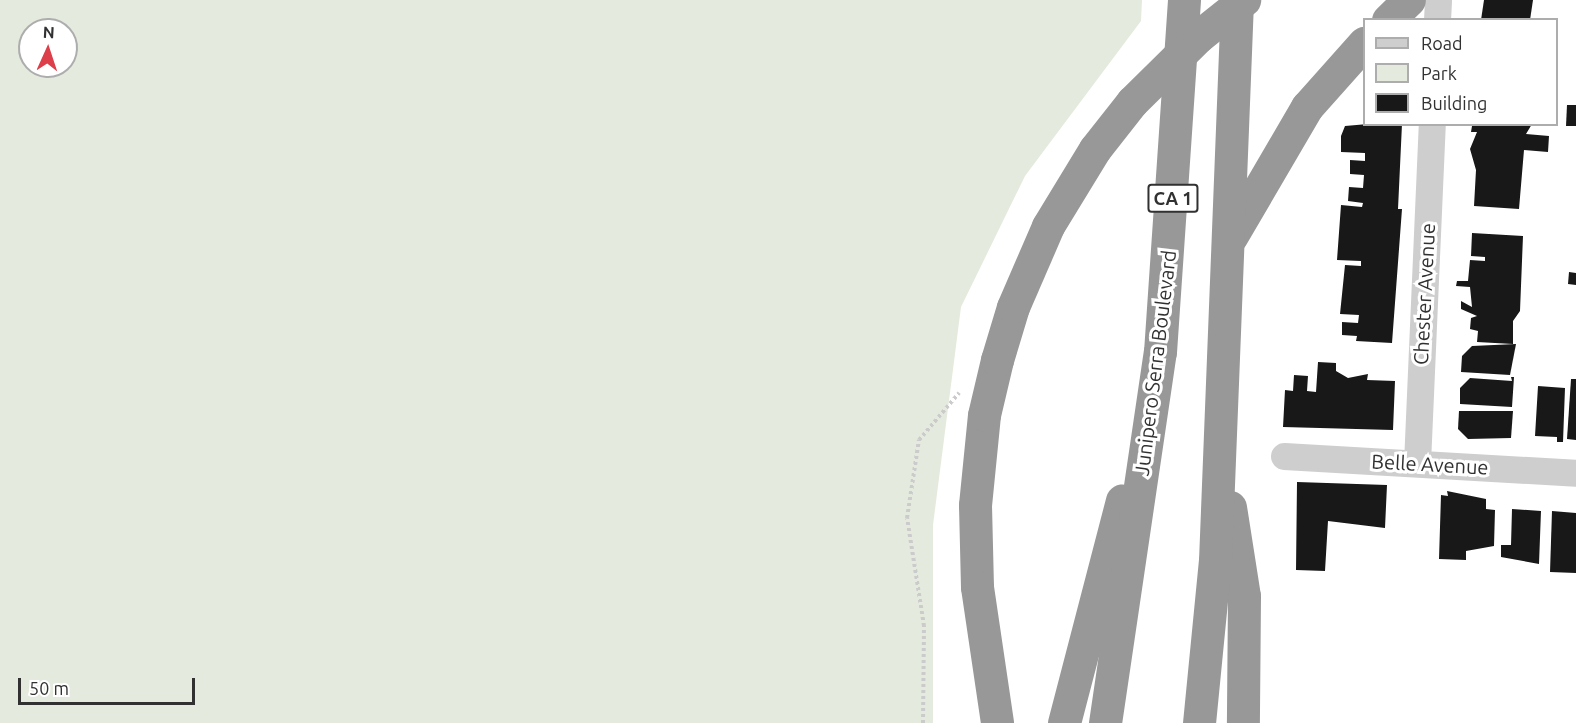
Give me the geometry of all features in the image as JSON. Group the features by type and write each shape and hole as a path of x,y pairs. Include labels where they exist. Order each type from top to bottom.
{"highway":[{"name":"Junipero Serra Boulevard","path":"1105,723 1155,395 1184,0"},
{"name":"CA 1","path":"1199,723 1212,614 1220,463 1237,0"},
{"path":"997,723 977,587 975,505 984,415 997,360 1024,278 1053,217 1095,149 1132,102 1198,36 1245,0"},
{"path":"1390,18 1409,0"},
{"path":"1227,244 1307,107 1363,45"},
{"path":"1064,723 1101,568 1155,395"},
{"path":"1220,463 1242,564 1243,723"}],"street":[{"path":"1437,18 1438,0"},
{"name":"Chester Avenue","path":"1417,463 1432,126"},
{"name":"Belle Avenue","path":"1284,456 1576,472"}],"green space":[{"path":"0,0 1142,0 1141,21 1025,176 961,307 933,525 933,723 0,723"}],"building":[{"path":"1484,0 1533,0 1530,18 1481,18"},
{"path":"1567,105 1576,105 1576,126 1566,126"},
{"path":"1345,126 1402,126 1398,209 1402,209 1392,343 1356,341 1357,336 1342,335 1342,322 1358,323 1359,315 1340,314 1345,265 1361,266 1361,261 1337,260 1341,205 1362,207 1363,203 1348,201 1349,187 1363,188 1364,175 1350,174 1350,160 1365,161 1365,153 1341,152 1341,136"},
{"path":"1472,126 1531,126 1526,134 1549,136 1548,152 1524,150 1519,209 1474,206 1476,170 1470,149 1477,132 1471,132"},
{"path":"1472,233 1523,236 1520,311 1513,321 1513,344 1477,342 1478,331 1470,329 1471,318 1477,316 1461,309 1461,301 1472,307 1470,287 1456,286 1457,281 1468,281 1470,260 1485,261 1485,257 1471,256"},
{"path":"1569,272 1576,273 1576,285 1568,284"},
{"path":"1516,344 1510,375 1461,372 1462,356 1472,346"},
{"path":"1318,362 1336,363 1336,371 1348,378 1368,374 1367,380 1395,381 1393,430 1283,427 1285,390 1293,391 1294,375 1308,376 1307,391 1316,392"},
{"path":"1511,377 1514,377 1512,407 1460,404 1460,388 1470,378 1512,381"},
{"path":"1571,379 1576,379 1576,440 1567,439"},
{"path":"1538,386 1565,388 1563,442 1557,442 1557,437 1535,436"},
{"path":"1459,411 1513,411 1511,438 1468,439 1458,429"},
{"path":"1297,482 1387,485 1385,528 1328,521 1325,571 1296,570"},
{"path":"1447,491 1486,499 1486,509 1495,510 1494,546 1466,551 1466,560 1439,559 1441,495 1448,496"},
{"path":"1512,509 1541,511 1539,564 1501,557 1501,545 1511,545"},
{"path":"1552,511 1576,513 1576,573 1550,572"}]}
